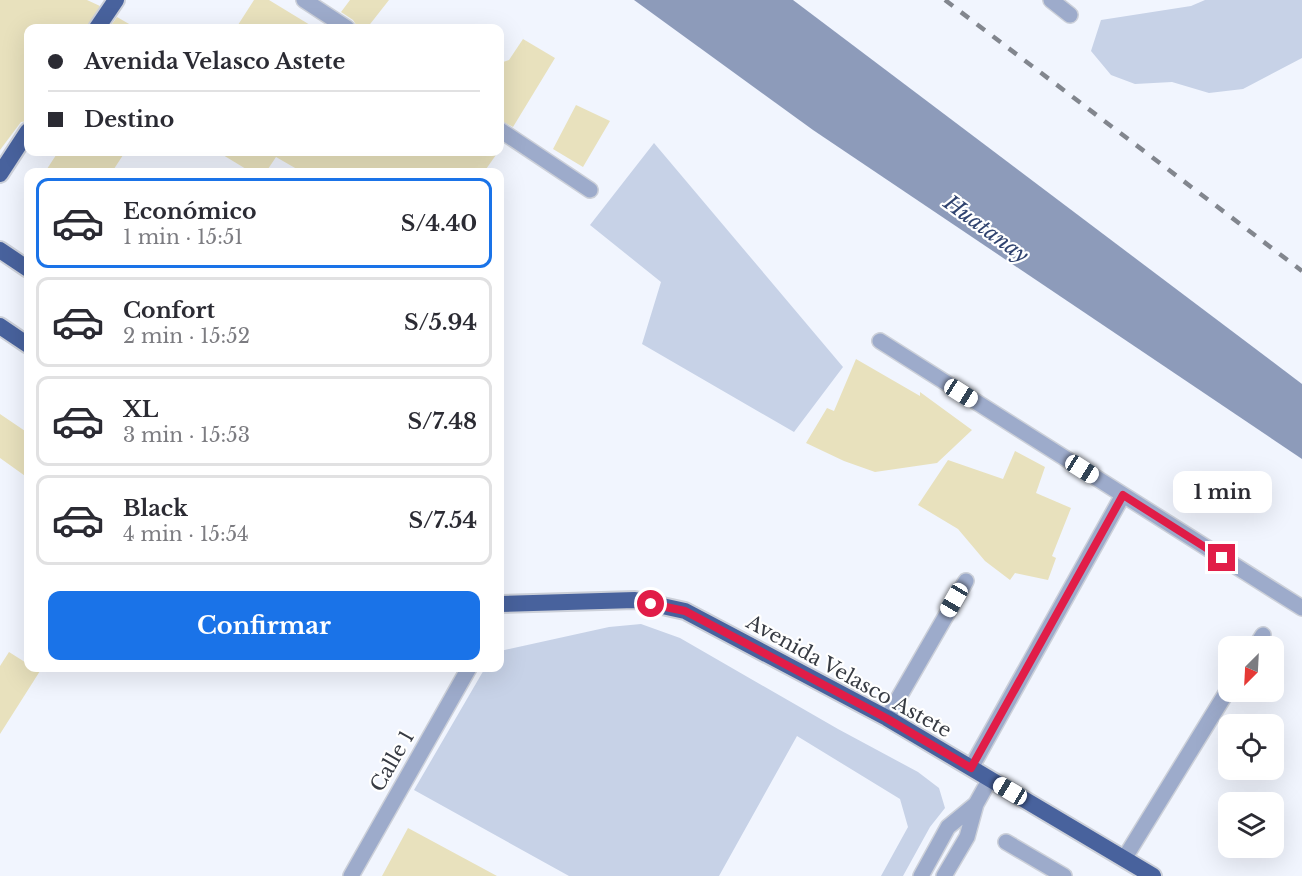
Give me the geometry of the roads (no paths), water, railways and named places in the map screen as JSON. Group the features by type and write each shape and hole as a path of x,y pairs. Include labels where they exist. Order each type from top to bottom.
{"highway":[{"path":"100,24 116,0"},
{"path":"0,174 24,137"},
{"path":"0,250 24,266"},
{"path":"0,326 24,342"},
{"name":"Avenida Velasco Astete","path":"504,608 634,600 685,611 886,718 1153,876"}],"street":[{"path":"304,0 341,24"},
{"path":"1051,0 1070,15"},
{"path":"504,133 590,190"},
{"path":"880,341 1302,608"},
{"path":"971,768 1123,495"},
{"path":"886,718 966,581"},
{"name":"Calle 1","path":"351,876 467,672"},
{"path":"1124,859 1221,702"},
{"path":"944,876 967,837 976,804 990,779"},
{"path":"921,876 948,827 976,804"},
{"path":"1006,842 1064,876"}],"water":[{"name":"Huatanay","path":"634,0 793,0 1302,384 1302,459 813,130"}],"railway":[{"path":"945,0 1302,271"}]}
